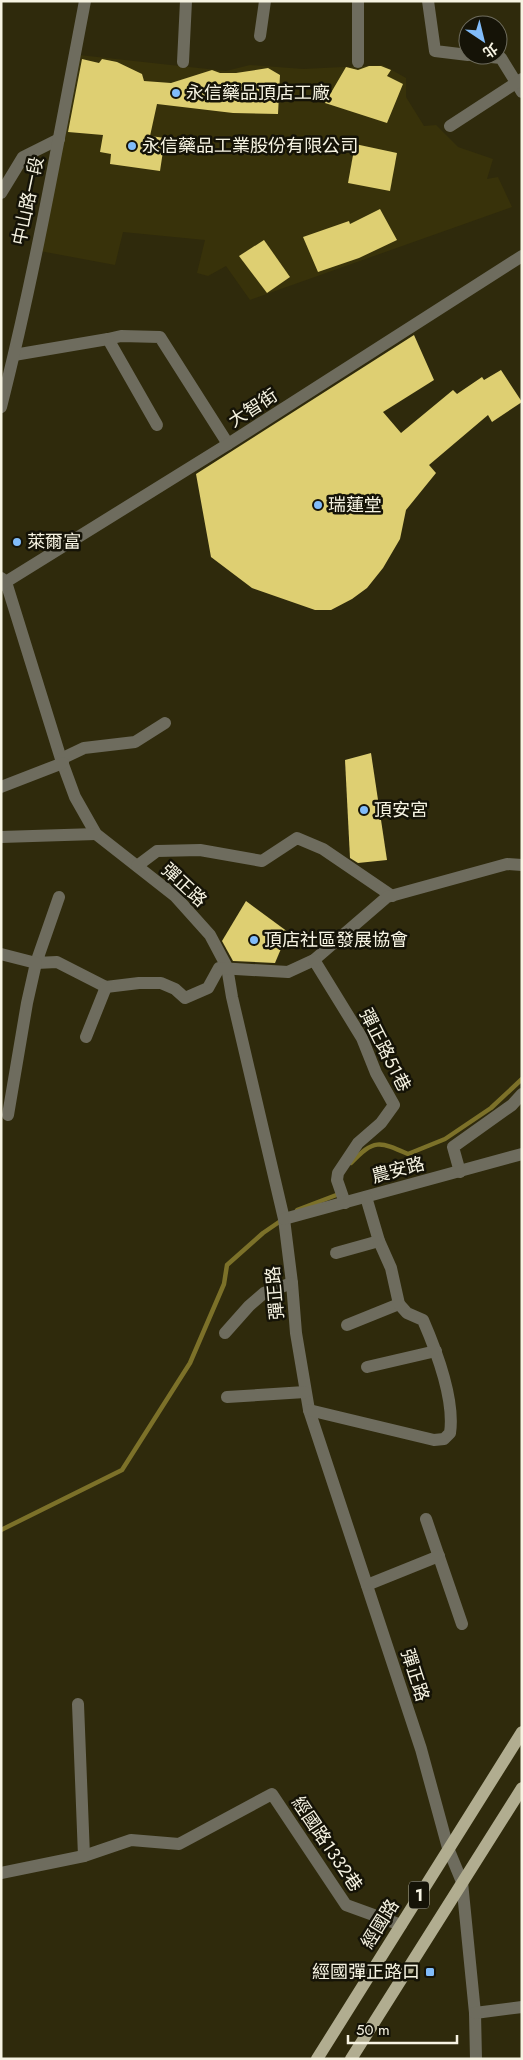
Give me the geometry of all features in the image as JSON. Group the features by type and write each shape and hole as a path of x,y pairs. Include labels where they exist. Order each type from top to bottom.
{"main road":[{"name":"經國路","path":"317,2059 522,1732"},
{"name":"1","path":"351,2059 522,1788"}],"street":[{"name":"中山路一段","path":"1,407 14,355 86,1"},
{"path":"183,62 186,1"},
{"path":"260,36 265,1"},
{"path":"358,1 358,62"},
{"path":"428,1 435,51 458,54"},
{"path":"450,126 520,84 505,65"},
{"path":"1,193 23,157 59,140"},
{"name":"大智街","path":"3,582 228,444 522,256"},
{"path":"14,355 121,336 160,337 228,444"},
{"path":"108,339 157,425"},
{"name":"彈正路","path":"3,582 75,797 96,834 175,896 210,935 227,967 232,997 284,1219 296,1332 309,1410 421,1749 448,1848 462,1882 475,2013 476,2059"},
{"path":"1,788 62,761 84,748 135,742 165,723"},
{"path":"1,838 96,834"},
{"path":"137,866 157,851 200,850 262,861 297,838 323,849 392,896"},
{"path":"1,954 36,963 57,962 106,987 139,983 161,983 175,989 185,998 208,988 218,968 227,967 288,972 314,960 387,897 507,864 522,865"},
{"path":"8,1115 27,1003 36,963 59,897"},
{"name":"彈正路51巷","path":"314,960 362,1038 376,1073 394,1105 381,1123 358,1144 338,1173 337,1180 345,1203"},
{"path":"86,1037 106,987"},
{"path":"460,1172 454,1147 512,1105 522,1094"},
{"name":"農安路","path":"284,1219 522,1154"},
{"path":"309,1410 434,1440 444,1439 450,1433 452,1419 436,1351 422,1320 407,1313 399,1304 391,1268 378,1241 366,1197"},
{"path":"336,1253 378,1241"},
{"path":"225,1333 248,1306 264,1293 292,1282"},
{"path":"347,1325 399,1304"},
{"path":"367,1367 436,1351"},
{"path":"228,1397 305,1392"},
{"path":"426,1519 462,1624"},
{"path":"367,1585 439,1556"},
{"path":"78,1704 84,1856"},
{"name":"經國路1332巷","path":"1,1873 84,1856 131,1840 179,1844 272,1794 346,1906 400,1925"},
{"path":"475,2013 522,2007"}],"shaded area":[{"path":"79,55 226,71 250,65 303,69 383,65 406,78 406,97 424,126 436,125 458,147 493,159 487,179 498,177 512,207 250,300 226,266 208,276 197,273 205,240 123,232 115,265 40,251"}],"building":[{"name":"永信藥品頂店工廠","path":"82,59 99,63 102,59 117,62 142,74 144,81 171,83 212,70 220,73 236,73 268,68 280,75 278,114 233,113 157,104 150,136 165,138 160,171 110,164 111,154 100,152 103,135 68,132"},
{"path":"369,66 381,66 391,70 387,76 403,84 387,123 325,103 346,67 358,70"},
{"path":"355,144 397,153 390,191 348,183"},
{"path":"380,209 397,240 359,258 318,272 303,237 349,221 350,224"},
{"path":"264,240 290,277 267,293 239,256"},
{"path":"414,335 434,380 383,412 401,433 453,390 457,394 482,377 484,380 501,370 522,402 492,422 488,415 429,465 436,473 406,510 400,539 383,568 367,588 352,599 331,610 315,610 252,588 211,557 196,474"},
{"name":"頂安宮","path":"371,753 387,860 358,863 350,858 345,760"},
{"name":"頂店社區發展協會","path":"246,901 288,932 275,963 233,961 222,941"}],"waterway":[{"path":"351,1163 371,1146 383,1145 408,1154 445,1139 491,1108 522,1079"},
{"path":"297,1210 340,1192"},
{"path":"1,1530 122,1470 190,1363 224,1284 227,1265 263,1233 282,1220"}],"place":[{"name":"永信藥品頂店工廠","path":"176,93"},
{"name":"永信藥品工業股份有限公司","path":"132,146"},
{"name":"瑞蓮堂","path":"318,505"},
{"name":"萊爾富","path":"17,542"},
{"name":"頂安宮","path":"364,810"},
{"name":"頂店社區發展協會","path":"254,940"},
{"name":"經國彈正路口","path":"430,1972"}]}
